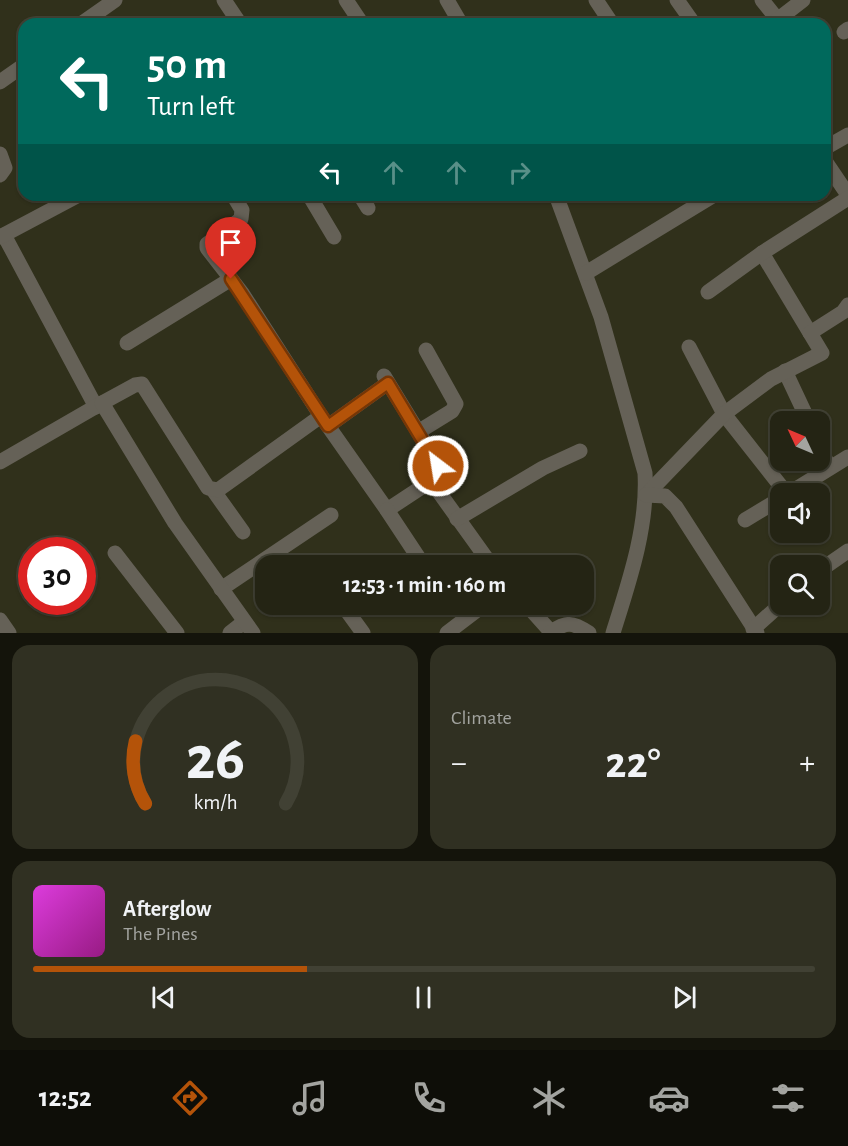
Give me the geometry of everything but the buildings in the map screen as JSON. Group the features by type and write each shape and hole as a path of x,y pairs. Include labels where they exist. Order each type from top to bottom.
{"street":[{"path":"90,18 115,0"},
{"path":"224,0 236,18"},
{"path":"346,0 358,18"},
{"path":"447,0 458,18"},
{"path":"596,0 608,18"},
{"path":"677,0 690,18"},
{"path":"762,0 774,18"},
{"path":"783,18 803,0"},
{"path":"0,82 18,69"},
{"path":"831,145 848,135"},
{"path":"0,154 5,168 0,175"},
{"path":"708,292 762,253 848,197 831,170"},
{"path":"68,201 2,236 99,405 175,523 248,627 230,633"},
{"path":"237,201 242,210 241,219 207,244 207,248 231,279 324,421 417,555"},
{"path":"313,201 334,237"},
{"path":"558,201 586,273 615,363 632,436 645,472 646,495 638,545 613,633"},
{"path":"586,273 704,201"},
{"path":"646,495 724,414 785,371 822,353 762,253"},
{"path":"127,343 231,279"},
{"path":"810,333 847,307"},
{"path":"689,346 724,414 779,483"},
{"path":"418,432 452,411 456,404 426,350"},
{"path":"785,371 804,411"},
{"path":"213,490 218,490 386,380 440,472 431,481 387,510"},
{"path":"0,462 135,385 142,384 208,488 213,490 243,532"},
{"path":"457,519 543,468 580,451"},
{"path":"830,466 848,457"},
{"path":"805,483 823,471"},
{"path":"431,481 484,555"},
{"path":"646,495 665,496 676,507 755,631 770,615"},
{"path":"745,520 770,505"},
{"path":"221,589 331,515"},
{"path":"830,564 848,551"},
{"path":"115,553 177,633"},
{"path":"350,615 363,633"},
{"path":"447,633 471,615"},
{"path":"535,615 550,632 570,622 589,633"},
{"path":"0,620 9,633"}],"route":[{"path":"231,279 328,426 388,383 438,466"}]}
